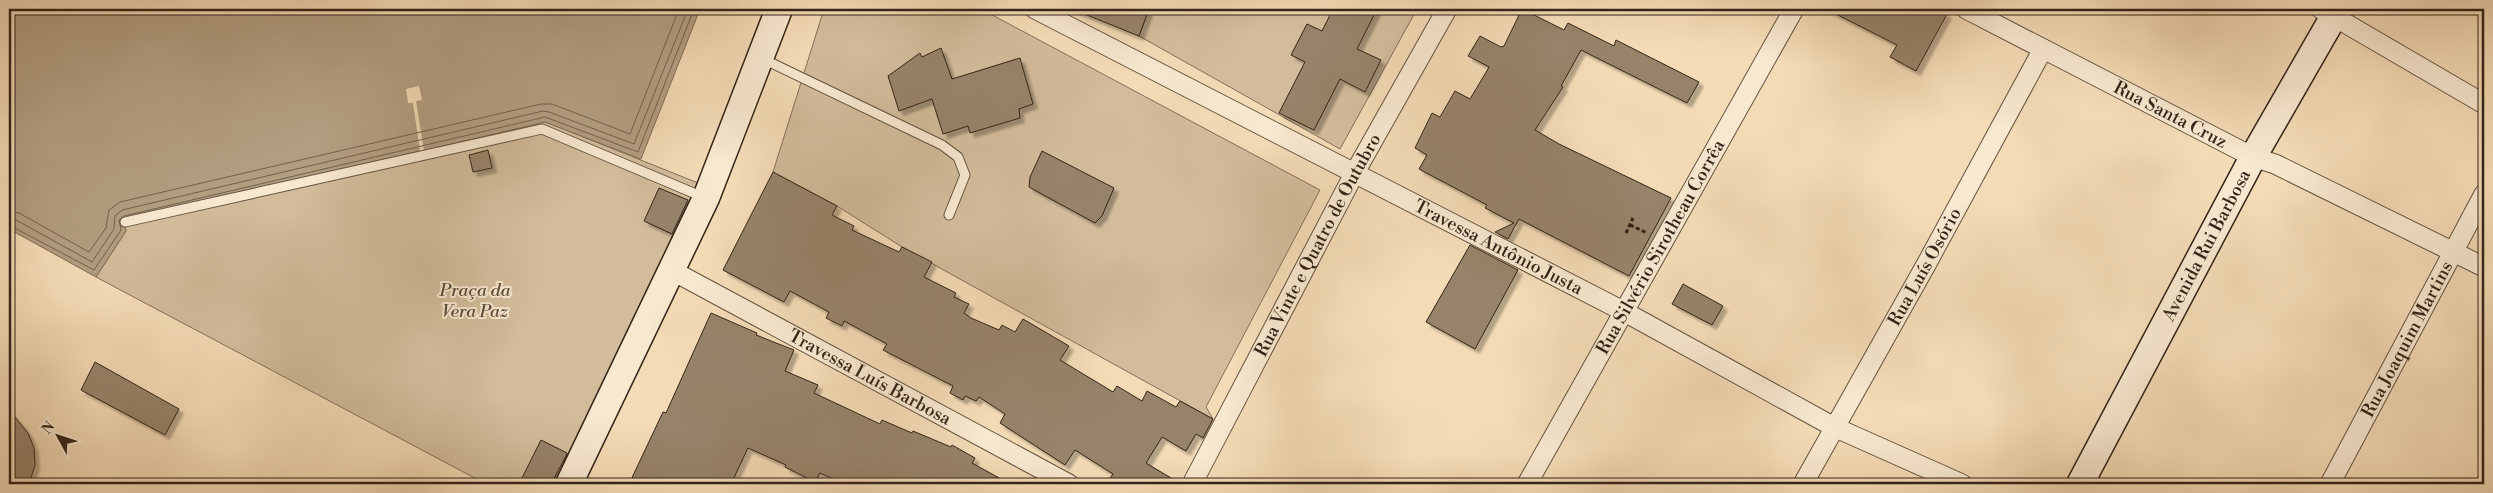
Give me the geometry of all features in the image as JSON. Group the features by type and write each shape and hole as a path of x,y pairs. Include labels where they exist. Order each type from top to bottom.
{"street":[{"path":"569,484 671,270 710,200 779,9"},
{"name":"Travessa Antônio Justa","path":"1035,9 1623,311 1834,427 1962,484"},
{"name":"Rua Vinte e Quatro de Outubro","path":"1192,484 1354,174 1448,9"},
{"name":"Rua Silvério Sirotheau Corrêa","path":"1527,484 1794,9"},
{"name":"Rua Santa Cruz","path":"1966,9 2253,156 2275,164 2484,267"},
{"path":"2331,11 2484,104"},
{"name":"Avenida Rui Barbosa","path":"2080,484 2331,11"},
{"name":"Rua Luís Osório","path":"1803,484 1927,263 2043,49"},
{"name":"Rua Joaquim Martins","path":"2330,484 2455,252 2484,194"},
{"name":"Travessa Luís Barbosa","path":"671,270 1069,484"}],"lane":[{"path":"760,58 942,145 958,157 965,175 949,215"},
{"path":"124,222 542,129 710,200"}],"path":[{"path":"1626,233 1633,218"},
{"path":"1630,225 1652,236"}],"green space":[{"path":"824,9 981,9 1320,190 1206,407 1213,419 902,247 837,206 773,172"},
{"path":"1149,9 1417,9 1340,149 1139,36"},
{"name":"Praça da Vera Paz","path":"546,122 703,185 562,484 486,484 96,277 126,231 124,221"}],"water":[{"path":"9,9 700,9 641,159 545,122 124,221 126,231 96,277 9,229"}],"pier":[{"path":"419,86 422,100 416,101 424,151 420,151 413,103 408,103 406,89"}],"building":[{"path":"1072,9 1149,9 1139,36"},
{"path":"1333,9 1377,9 1357,49 1381,60 1365,92 1340,79 1314,130 1279,113 1305,62 1291,55 1307,24 1322,31"},
{"path":"1522,9 1564,30 1568,23 1614,46 1616,40 1699,82 1687,103 1581,50 1561,86 1563,87 1535,130 1559,144 1671,198 1629,276 1519,219 1508,239 1495,232 1514,223 1485,208 1487,205 1419,169 1427,155 1415,148 1432,113 1440,117 1455,91 1470,99 1489,67 1468,56 1480,36 1501,47 1504,46"},
{"path":"1826,9 1937,9 1947,14 1916,71 1890,57 1897,45"},
{"path":"941,48 952,79 1020,58 1033,104 1019,109 1020,118 970,133 968,126 943,134 932,99 899,111 888,76 920,53 922,57"},
{"path":"488,150 492,168 473,172 469,155"},
{"path":"1042,151 1114,188 1102,216 1095,223 1029,187 1030,177"},
{"path":"773,172 837,206 832,215 854,226 852,230 899,252 902,247 932,262 924,277 956,293 954,297 969,304 964,313 971,318 999,330 1002,325 1015,332 1023,319 1069,346 1060,360 1113,392 1117,386 1142,401 1147,391 1176,407 1180,401 1213,419 1203,438 1196,434 1186,451 1162,437 1146,463 1181,484 1106,484 1113,474 1075,450 1065,465 1000,423 1005,414 979,397 976,401 965,396 963,400 950,393 953,386 883,350 887,344 844,321 842,326 826,318 829,312 790,291 784,302 723,270"},
{"path":"659,188 688,200 672,234 644,221"},
{"path":"1470,245 1518,270 1475,349 1426,322"},
{"path":"1683,284 1723,306 1712,325 1672,304"},
{"path":"711,313 757,333 756,335 794,350 785,371 818,385 814,393 880,424 882,420 951,447 952,445 975,458 972,463 1010,484 844,484 820,473 815,482 785,467 786,465 748,448 731,484 629,484 663,412 666,413"},
{"path":"95,362 179,409 165,435 81,390"},
{"path":"9,410 28,433 34,448 35,465 29,484 9,484"},
{"path":"541,440 567,453 566,456 551,484 519,484"}]}
